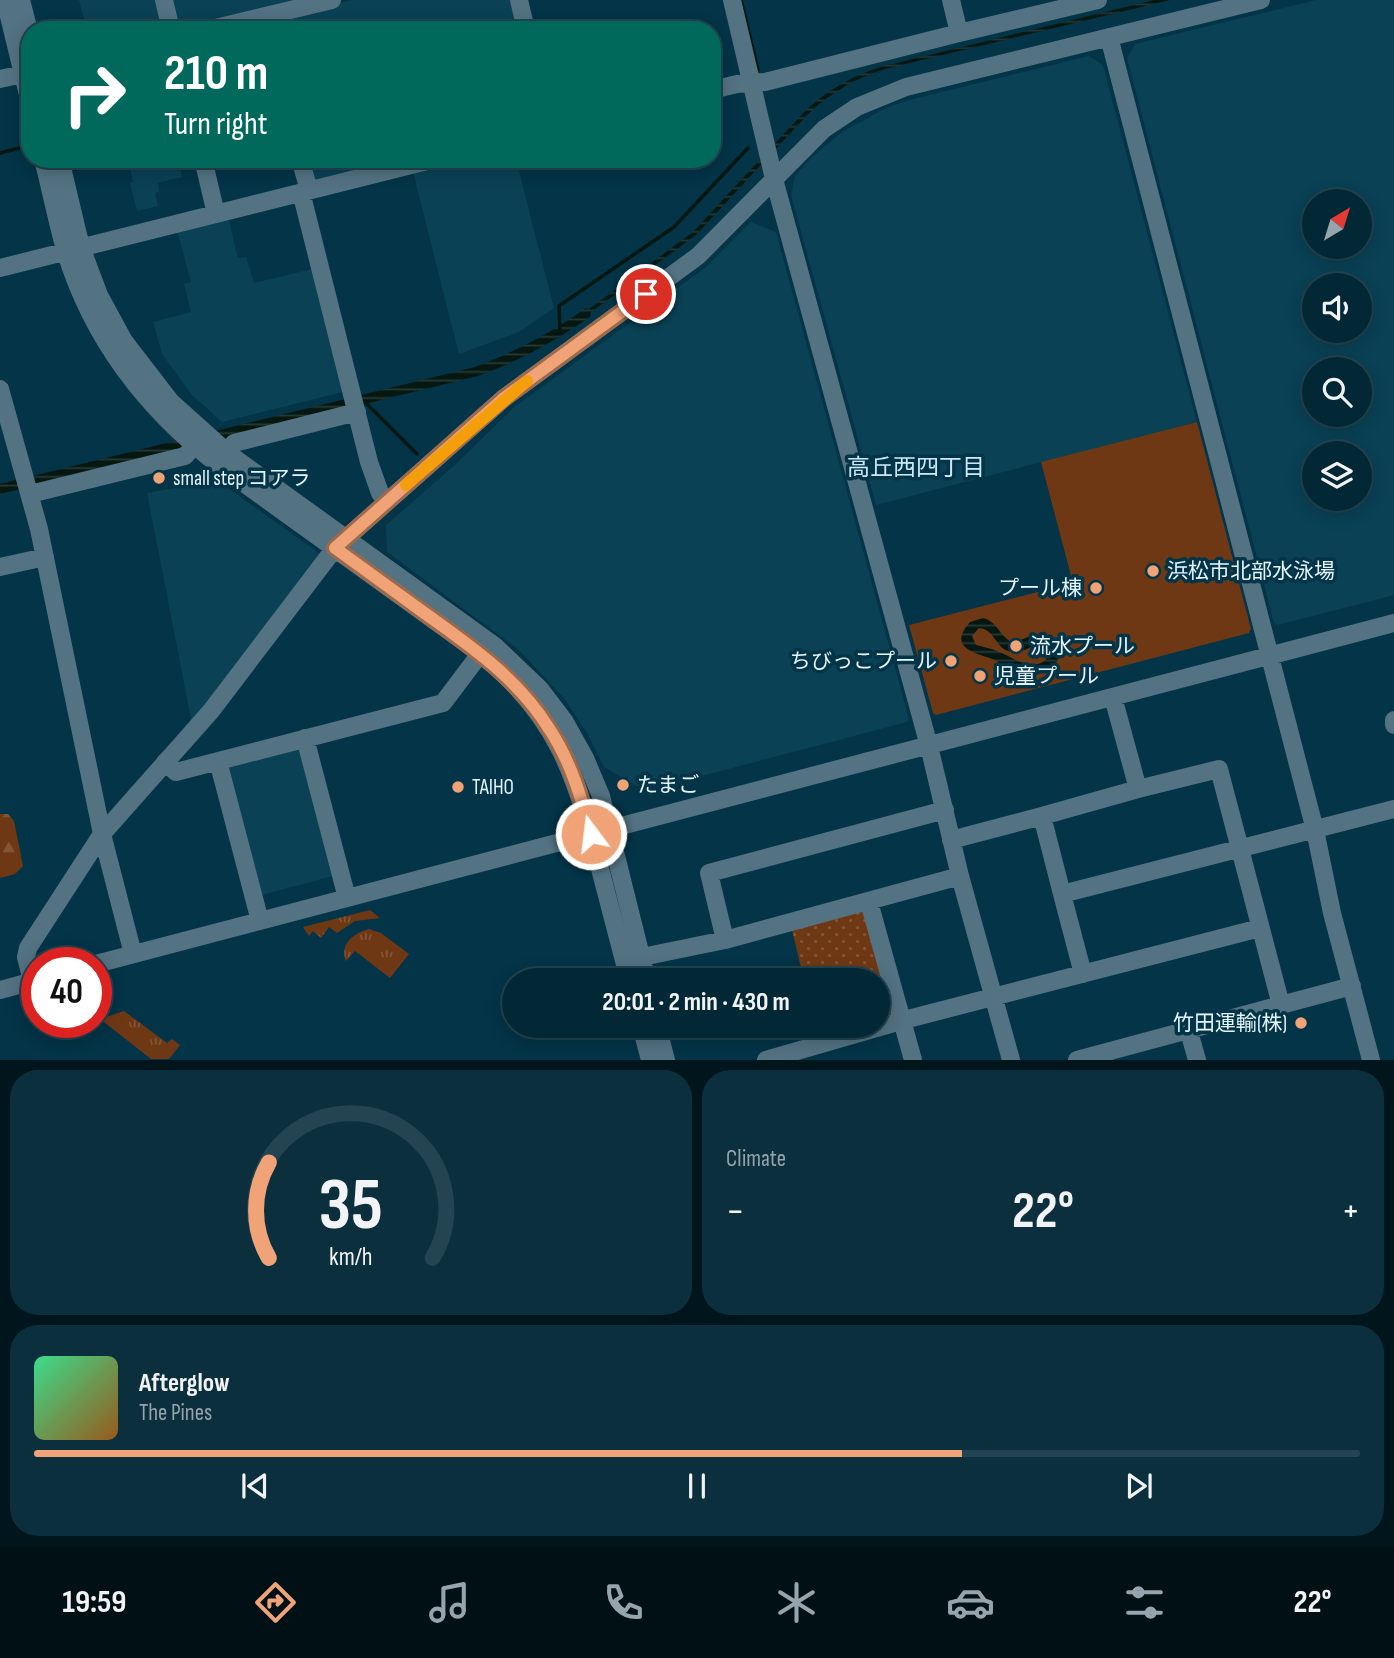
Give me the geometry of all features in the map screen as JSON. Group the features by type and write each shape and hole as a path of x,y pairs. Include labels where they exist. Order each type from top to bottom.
{"street":[{"path":"5,0 21,66"},
{"path":"21,0 26,21"},
{"path":"164,0 169,21"},
{"path":"271,21 332,0"},
{"path":"519,0 524,21"},
{"path":"732,0 772,171 929,746 960,876 1011,1059"},
{"path":"951,0 959,33"},
{"path":"721,88 765,82 1098,0"},
{"path":"29,947 102,834 211,711 340,543 513,391 698,256 772,171 824,129 857,107 906,87 1261,0"},
{"path":"1109,37 1315,830 1332,913 1371,1059"},
{"path":"0,79 21,74"},
{"path":"46,168 73,249 124,341 193,442 495,646 540,689 565,722 585,758 601,796 644,968"},
{"path":"61,168 73,249"},
{"path":"204,168 216,214"},
{"path":"301,168 369,462 380,493 387,502"},
{"path":"0,268 398,168"},
{"path":"0,389 45,557 102,834 133,954"},
{"path":"222,448 357,411"},
{"path":"193,442 222,448 480,653 514,684 550,730 576,782 626,968"},
{"path":"28,486 185,456 193,442"},
{"path":"0,567 45,557"},
{"path":"112,960 1394,623"},
{"path":"165,762 176,772 443,703 480,653"},
{"path":"1113,697 1138,789"},
{"path":"305,738 347,898"},
{"path":"218,761 260,921"},
{"path":"951,840 1219,769 1282,1005"},
{"path":"1062,894 1394,809"},
{"path":"725,940 709,873 945,810"},
{"path":"1042,816 1083,974"},
{"path":"642,957 725,940 960,876"},
{"path":"869,902 913,1059"},
{"path":"766,1059 904,1020 1261,928"},
{"path":"0,990 21,984"},
{"path":"1077,1059 1352,986"},
{"path":"1188,1028 1197,1059"},
{"path":"644,1038 650,1059"},
{"path":"660,1038 666,1059"}],"shaded area":[{"path":"79,0 158,0 164,21 85,21"},
{"path":"170,0 312,0 224,21 176,21"},
{"path":"352,0 515,0 520,21 270,21"},
{"path":"1154,0 1170,0 885,69 845,86 809,113 696,235 590,313 591,316 578,325 508,364 478,376 0,494 0,484 475,367 490,361 546,334 586,308 588,310 693,232 806,110 842,84 884,66"},
{"path":"1316,0 1394,0 1394,595 1278,625 1274,623 1127,58 1135,44"},
{"path":"1089,56 1103,65 1197,422 876,505 791,195 795,176 813,156 842,132 886,108"},
{"path":"130,168 180,168 182,177 158,183 159,192 155,193 158,206 137,211 130,183 133,182"},
{"path":"307,168 372,168 313,183"},
{"path":"428,168 518,168 554,308 519,332 459,354 413,172"},
{"path":"228,217 238,258 246,257 254,283 316,268 347,391 222,422 192,395 162,354 153,322 191,312 184,284 191,282 177,230"},
{"path":"751,222 776,232 909,719 907,722 645,791 604,767 587,733 563,697 519,650 387,552 386,525 457,463 513,408 706,267"},
{"path":"217,480 319,553 320,559 192,724 147,493"},
{"name":"流水プール","path":"983,618 988,620 1013,643 1036,634 1050,636 1059,645 1057,660 1053,666 1041,673 1025,674 1008,669 973,652 963,644 963,631 970,622","holes":["979,628 985,629 1004,649 1022,651 1042,643 1048,646 1050,655 1044,661 1031,665 976,645 972,636"]},
{"path":"298,746 302,749 333,876 262,895 226,768 229,764"}],"green space":[{"name":"浜松市北部水泳場","path":"1197,422 1251,629 1249,633 936,715 933,713 909,625 1073,583 1041,462"},
{"path":"0,814 8,814 14,821 23,866 15,874 0,878"},
{"path":"867,906 884,968 801,968 791,926"},
{"path":"370,910 380,918 355,921 337,933 329,927 321,938 313,931 309,936 303,927"},
{"path":"369,929 381,933 409,954 390,978 355,951 346,961 346,944 358,933"},
{"path":"890,990 897,1016 890,1018"},
{"path":"124,1011 167,1043 172,1039 180,1045 169,1059 151,1059 112,1028 112,1015"}],"waterway":[{"path":"741,0 758,70"},
{"path":"0,153 21,148"},
{"path":"560,330 559,306 674,227 748,148"},
{"path":"76,169 80,168"},
{"path":"364,401 417,454"}],"slow traffic":[{"path":"406,485 527,381"}],"place":[{"name":"small step コアラ","path":"159,478"},
{"name":"浜松市北部水泳場","path":"1153,571"},
{"name":"プール棟","path":"1096,588"},
{"name":"流水プール","path":"1016,646"},
{"name":"ちびっこプール","path":"951,661"},
{"name":"児童プール","path":"980,676"},
{"name":"たまご","path":"623,785"},
{"name":"TAIHO","path":"458,787"},
{"name":"竹田運輸(株)","path":"1301,1023"}],"district":[{"name":"高丘西四丁目","path":"916,468"}],"route":[{"path":"591,834 576,782 560,746 527,698 485,657 335,548 504,398 646,294"}]}
